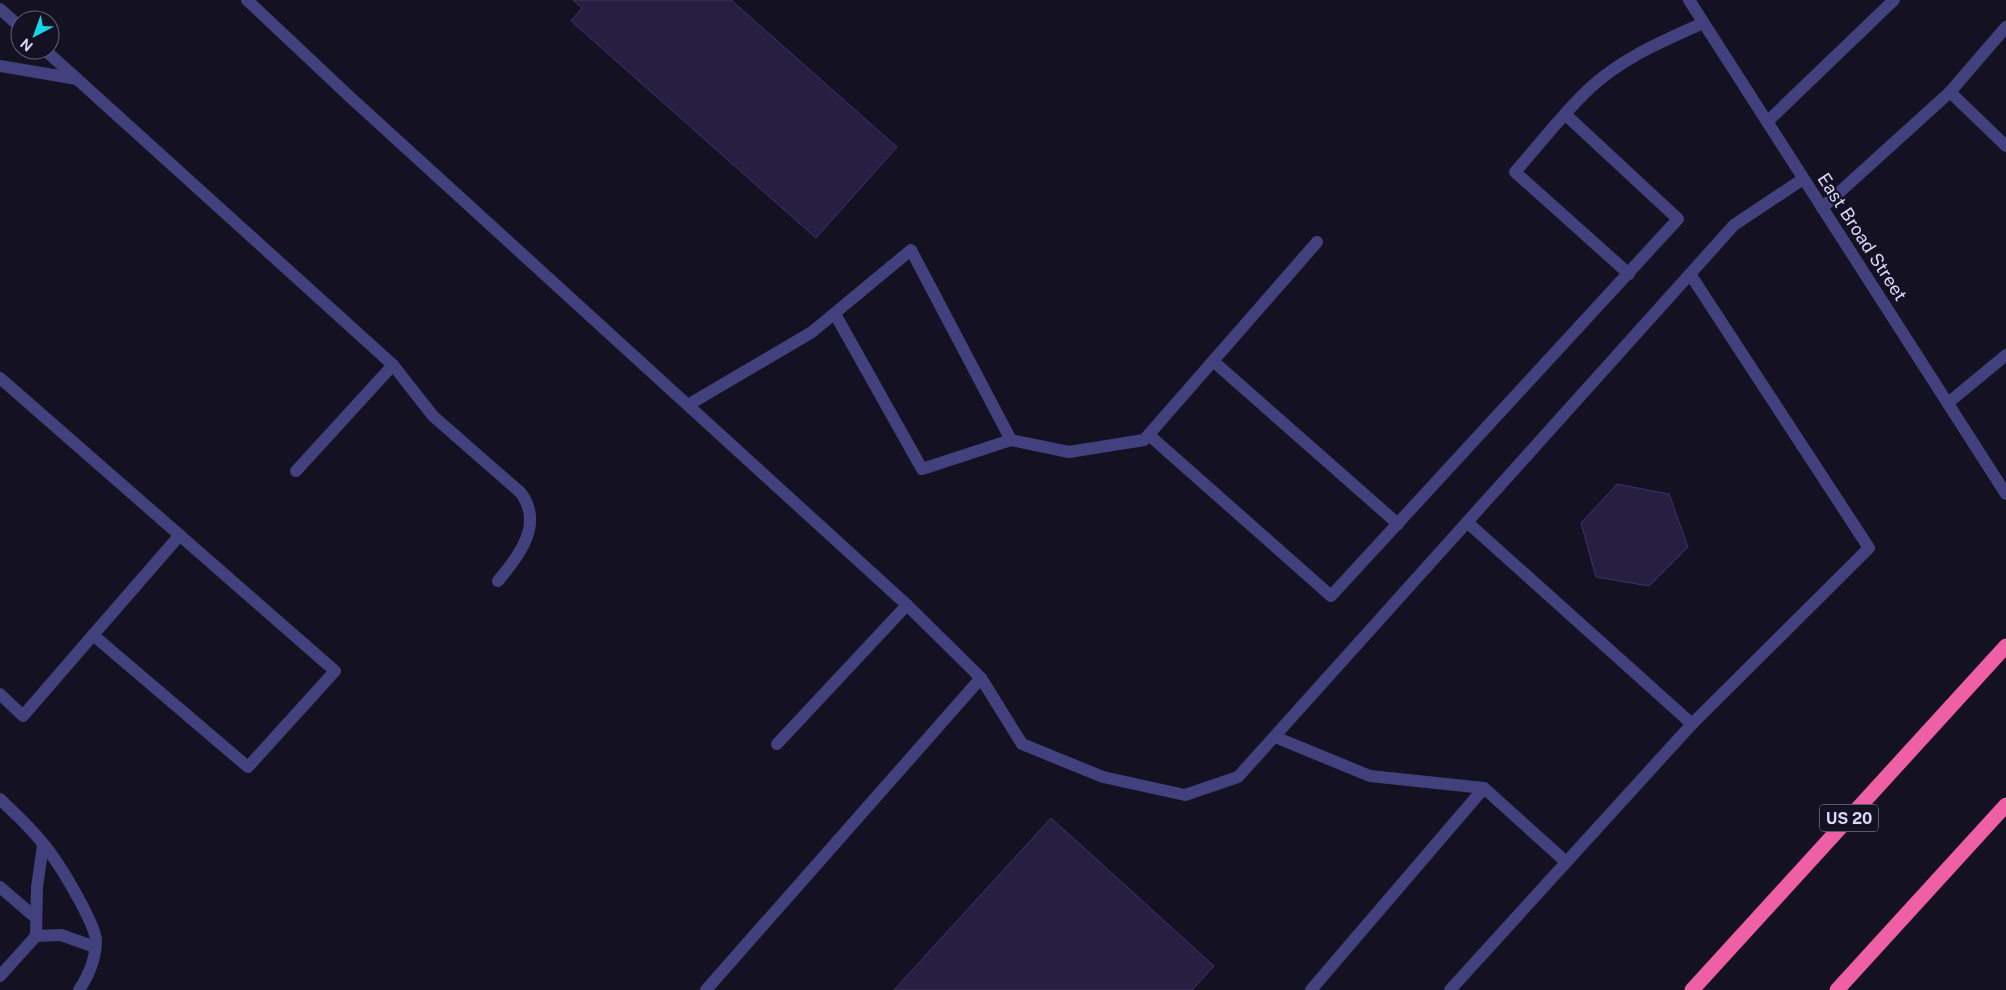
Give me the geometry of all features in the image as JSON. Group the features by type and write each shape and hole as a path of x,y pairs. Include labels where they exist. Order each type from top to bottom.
{"highway":[{"name":"US 20","path":"1692,990 2006,646"},
{"path":"1837,990 2006,805"}],"street":[{"path":"247,0 350,97 907,605 981,678 1022,744 1104,777 1185,795 1238,777 1734,226 1803,179"},
{"name":"East Broad Street","path":"1689,0 2006,494"},
{"path":"1767,122 1894,0"},
{"path":"0,9 10,18"},
{"path":"1629,274 1516,172 1590,88 1624,62 1663,40 1703,23"},
{"path":"1822,208 1950,92 2006,27"},
{"path":"56,60 393,365 433,416 528,503 531,513 530,529 516,558 498,581"},
{"path":"0,66 77,79"},
{"path":"1950,92 2006,146"},
{"path":"1149,435 1331,596 1678,219 1566,115"},
{"path":"835,314 922,468 1011,440 1069,452 1144,440 1317,242"},
{"path":"688,405 812,332 911,250 1011,440"},
{"path":"1450,990 1692,724 1870,548 1690,274"},
{"path":"1948,403 2006,355"},
{"path":"1213,361 1398,524"},
{"path":"296,471 393,365"},
{"path":"1,382 335,670 248,767 93,635"},
{"path":"1467,522 1692,724"},
{"path":"0,694 23,716 180,535"},
{"path":"777,744 907,605"},
{"path":"706,990 981,678"},
{"path":"1275,736 1370,776 1484,788 1566,862"},
{"path":"1310,990 1484,788"},
{"path":"0,800 34,832 65,874 87,914 96,938 88,976 79,990"},
{"path":"0,976 36,936 37,887 43,845"},
{"path":"0,887 36,918"},
{"path":"36,936 61,935 95,947"}],"building":[{"path":"573,0 731,0 897,147 816,238 571,21 582,8"},
{"path":"1617,484 1669,494 1688,547 1649,586 1596,577 1581,523"},
{"path":"1051,818 1214,966 1192,990 894,990"}]}
